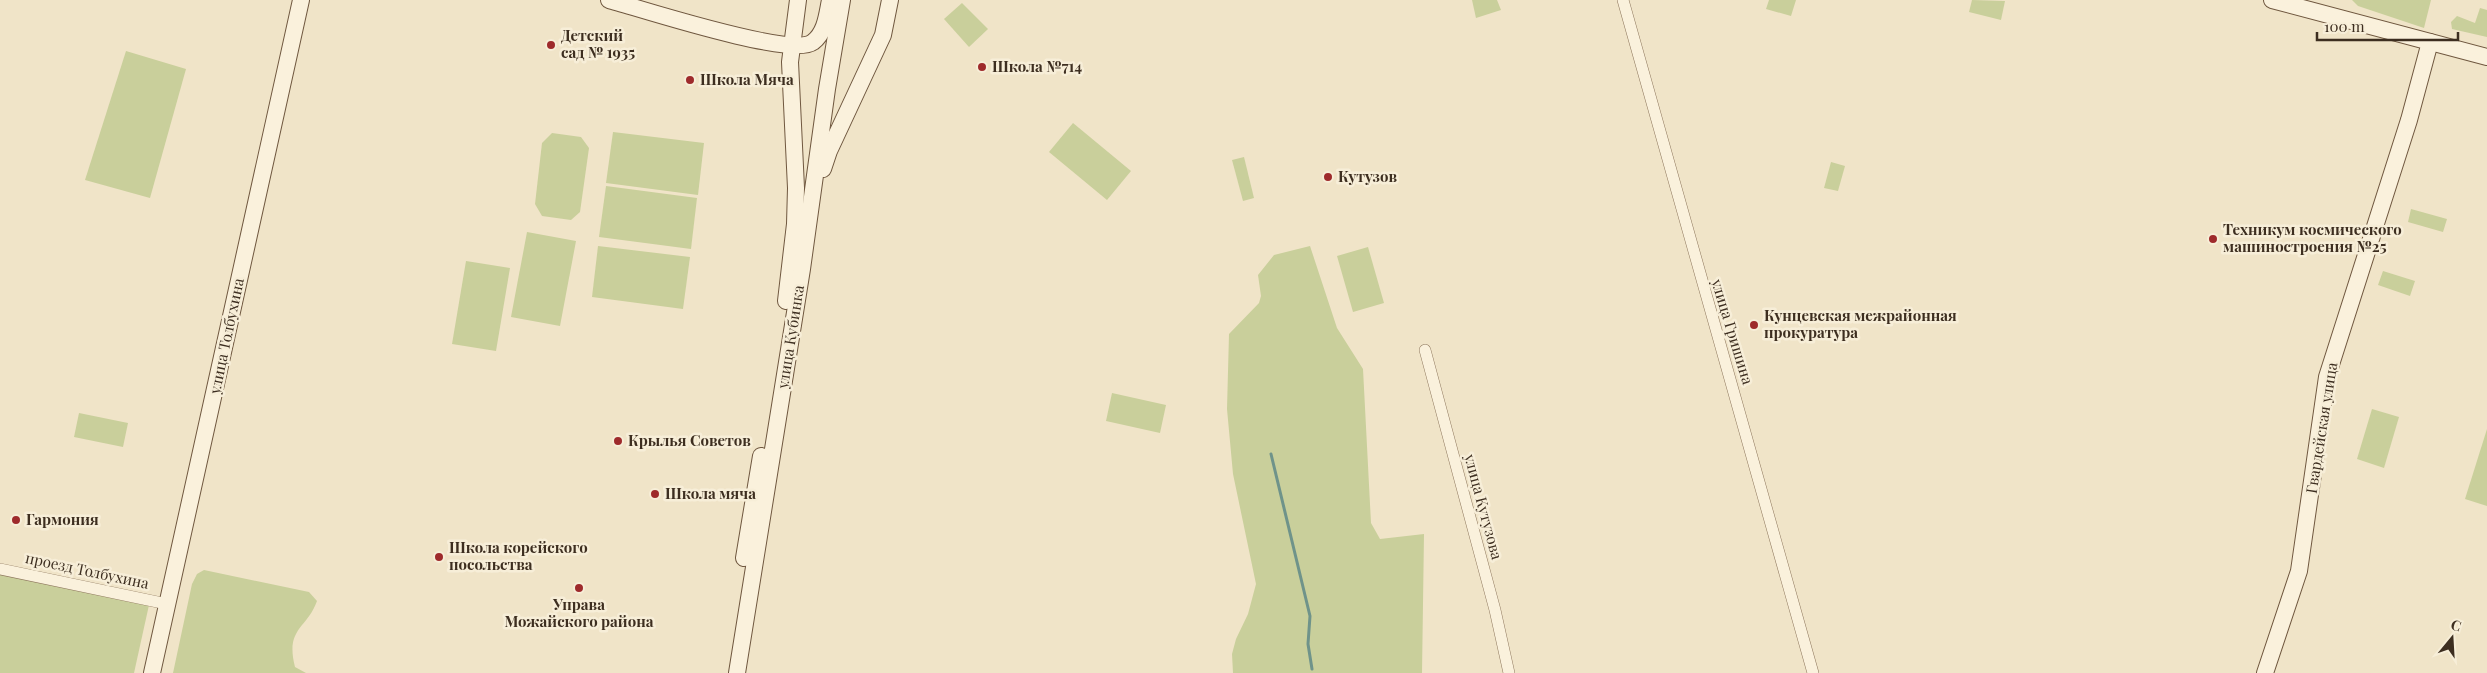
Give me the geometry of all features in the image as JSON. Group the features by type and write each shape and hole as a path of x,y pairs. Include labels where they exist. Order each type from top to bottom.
{"street":[{"name":"улица Толбухина","path":"152,673 302,0"},
{"path":"609,0 747,38 791,46 806,45 819,36 825,24 830,0"},
{"path":"726,673 794,243 796,188 791,46 798,0"},
{"name":"улица Кубинка","path":"737,673 842,0"},
{"path":"808,227 829,151 883,35 890,0"},
{"name":"улица Гришина","path":"1623,0 1813,673"},
{"path":"2272,0 2487,57"},
{"name":"Гвардейская улица","path":"2266,673 2299,571 2327,377 2409,120 2430,42"},
{"name":"улица Кутузова","path":"1425,350 1495,610 1509,673"},
{"name":"проезд Толбухина","path":"0,570 167,604"}],"green space":[{"path":"1472,0 1497,0 1501,10 1476,18"},
{"path":"1769,0 1796,0 1791,16 1766,9"},
{"path":"1972,0 2005,1 2001,20 1969,12"},
{"path":"2352,0 2431,0 2424,28 2358,6"},
{"path":"962,3 988,29 969,47 944,19"},
{"path":"2480,8 2487,10 2487,37 2452,29 2451,22 2457,16 2475,23"},
{"path":"126,51 186,69 150,198 85,180"},
{"path":"1073,123 1131,171 1107,200 1049,152"},
{"path":"613,132 704,143 698,195 606,183"},
{"path":"552,133 581,137 589,148 580,212 571,220 542,216 535,204 542,143"},
{"path":"1244,157 1254,198 1243,201 1232,160"},
{"path":"1831,162 1845,166 1838,191 1824,188"},
{"path":"606,186 697,198 691,249 599,237"},
{"path":"2411,209 2447,219 2443,232 2408,222"},
{"path":"527,232 576,241 560,326 511,317"},
{"path":"598,246 690,257 683,309 592,297"},
{"path":"1310,246 1337,328 1363,369 1371,523 1380,539 1424,534 1422,673 1233,673 1232,654 1236,639 1248,614 1256,584 1233,474 1227,409 1229,334 1259,303 1261,296 1258,275 1274,255"},
{"path":"1368,247 1384,303 1353,312 1337,256"},
{"path":"466,261 510,268 496,351 452,344"},
{"path":"2383,271 2415,281 2410,296 2378,285"},
{"path":"1112,393 1166,405 1160,433 1106,421"},
{"path":"2372,409 2399,417 2384,468 2357,459"},
{"path":"79,413 128,423 123,447 74,437"},
{"path":"2487,429 2487,506 2465,499"},
{"path":"204,570 309,592 317,601 308,618 298,630 293,644 295,667 306,673 173,673 192,584 197,574"},
{"path":"0,573 149,605 134,673 0,673"}],"waterway":[{"path":"1271,454 1310,616 1308,644 1312,669"}],"place":[{"name":"Детский сад № 1935","path":"551,45"},
{"name":"Школа №714","path":"982,67"},
{"name":"Школа Мяча","path":"690,80"},
{"name":"Кутузов","path":"1328,177"},
{"name":"Техникум космического машиностроения №25","path":"2213,239"},
{"name":"Кунцевская межрайонная прокуратура","path":"1754,325"},
{"name":"Крылья Советов","path":"618,441"},
{"name":"Школа мяча","path":"655,494"},
{"name":"Гармония","path":"16,520"},
{"name":"Школа корейского посольства","path":"439,557"},
{"name":"Управа Можайского района","path":"579,588"}]}
